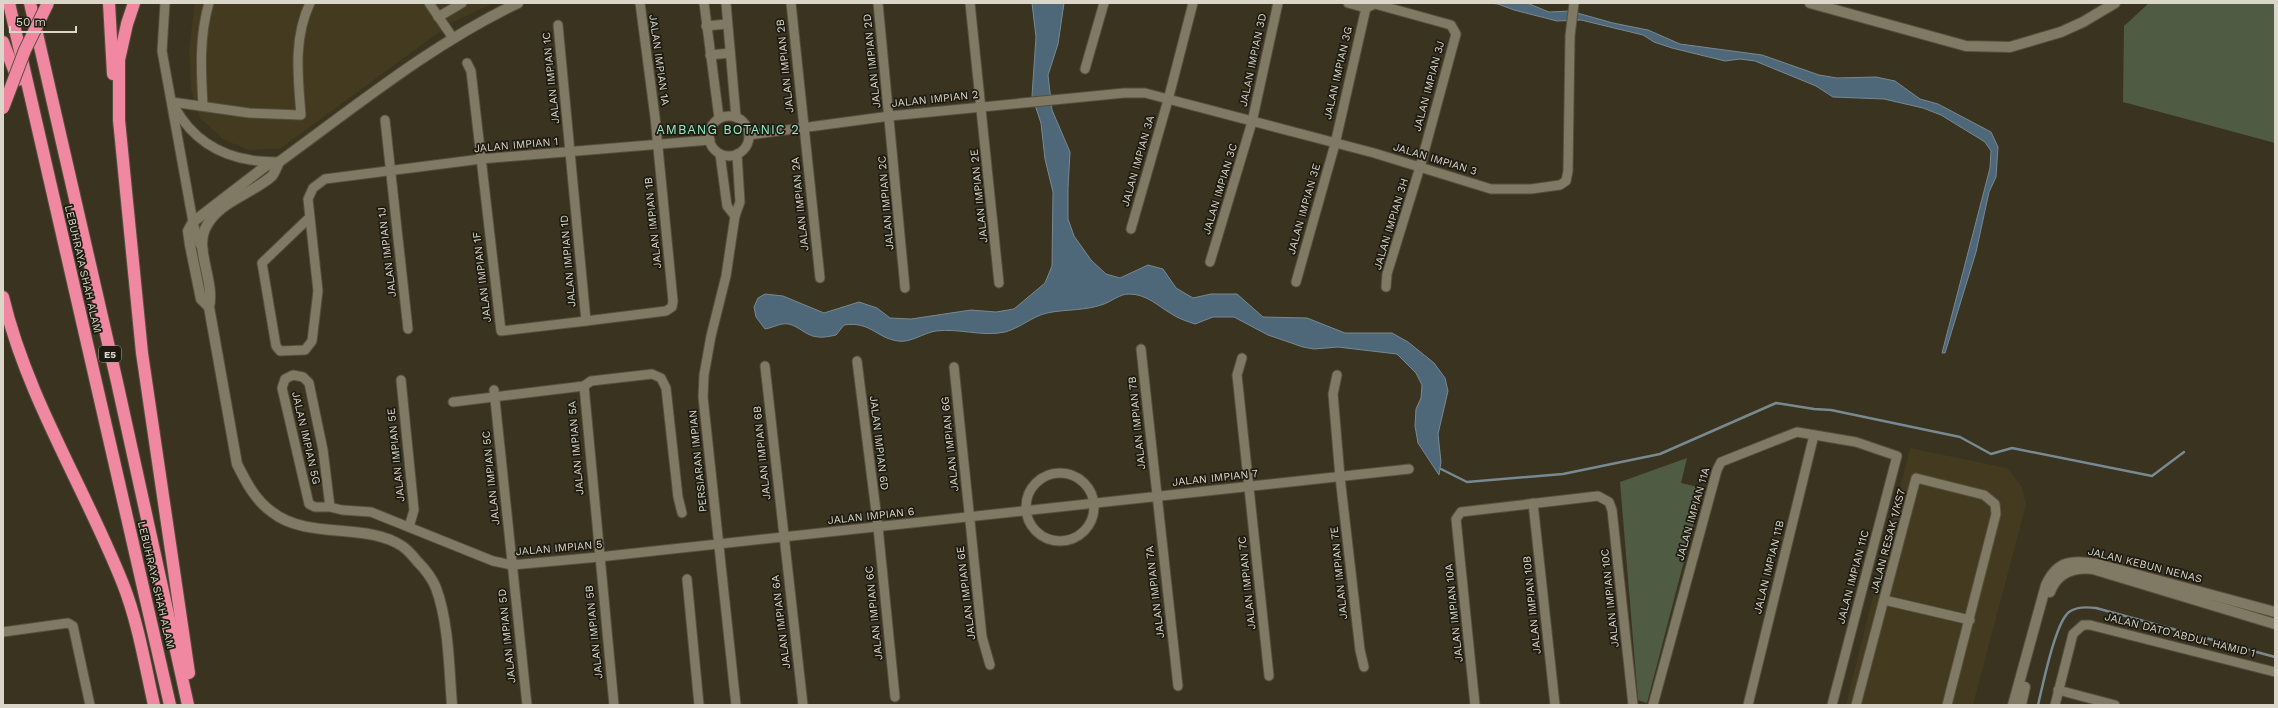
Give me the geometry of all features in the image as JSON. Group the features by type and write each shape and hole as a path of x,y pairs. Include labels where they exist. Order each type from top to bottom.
{"highway":[{"name":"LEBUHRAYA SHAH ALAM","path":"9,3 170,705"},
{"name":"LEBUHRAYA SHAH ALAM","path":"30,3 188,705"},
{"path":"35,3 45,67"},
{"path":"3,108 25,50 48,3"},
{"path":"109,3 111,66 119,120 142,353 193,705"},
{"path":"119,120 119,60 127,24 134,3"},
{"path":"3,42 42,144"},
{"path":"3,297 9,323 25,368 124,586 154,705"}],"street":[{"path":"165,3 162,51 194,222 198,241 203,249"},
{"path":"203,106 201,50 205,16 209,3"},
{"path":"172,102 248,113 301,115 297,65 300,34 310,3"},
{"path":"429,3 453,38"},
{"path":"438,17 462,3"},
{"path":"209,307 201,299 190,245 188,231 194,222 267,165 278,162 398,75 453,38 518,3"},
{"name":"JALAN IMPIAN 1A","path":"640,3 658,144"},
{"path":"704,3 719,118"},
{"path":"726,3 736,117"},
{"name":"JALAN IMPIAN 2B","path":"791,3 804,127"},
{"name":"JALAN IMPIAN 2D","path":"878,3 890,116"},
{"name":"JALAN IMPIAN 2E","path":"970,3 1000,283"},
{"path":"1085,69 1104,3"},
{"name":"JALAN IMPIAN 3A","path":"1130,229 1168,100 1193,3"},
{"name":"JALAN IMPIAN 3D","path":"1252,122 1278,3"},
{"path":"1348,3 1366,8"},
{"name":"JALAN IMPIAN 3","path":"1124,93 1145,93 1420,167 1490,189 1531,189 1564,183 1568,171 1570,36 1574,3"},
{"path":"1810,3 1966,46 2010,47 2061,32 2083,22 2115,3"},
{"name":"JALAN IMPIAN 3J","path":"1366,8 1375,4 1412,13 1451,25 1456,34 1420,167"},
{"name":"JALAN IMPIAN 3G","path":"1334,144 1366,8"},
{"path":"706,26 727,24"},
{"name":"JALAN IMPIAN 1C","path":"558,25 571,152"},
{"path":"710,55 730,53"},
{"path":"467,63 471,71 481,159"},
{"name":"JALAN IMPIAN 2","path":"749,135 890,116 1068,97 1124,93"},
{"path":"172,102 184,124 204,142 218,151 252,161 278,162"},
{"path":"720,154 737,154 746,146 749,135 744,122 736,117 727,116 719,118 712,125 710,140 712,146 720,154 727,206 735,216"},
{"name":"JALAN IMPIAN 2C","path":"890,116 905,288"},
{"name":"JALAN IMPIAN 1J","path":"385,120 389,171 408,329"},
{"name":"JALAN IMPIAN 3C","path":"1210,262 1252,122"},
{"name":"JALAN IMPIAN 2A","path":"804,127 820,278"},
{"name":"JALAN IMPIAN 1","path":"310,217 308,199 313,188 325,179 481,159 710,140"},
{"name":"JALAN IMPIAN 1B","path":"658,144 674,300"},
{"name":"JALAN IMPIAN 3E","path":"1296,282 1334,144"},
{"name":"JALAN IMPIAN 1D","path":"571,152 586,321 666,311 672,307 674,300"},
{"name":"PERSIARAN IMPIAN","path":"736,705 703,397 704,375 726,276 735,216 740,202 737,154"},
{"name":"JALAN IMPIAN 1F","path":"481,159 501,330 586,321"},
{"path":"278,162 273,175 224,207 211,220 203,236 203,249 212,296 209,307 231,438 237,464 248,486 272,513 289,522 308,527 383,538 402,546 413,557 428,574 436,588 446,639 452,705"},
{"name":"JALAN IMPIAN 3H","path":"1386,287 1387,274 1420,167"},
{"path":"310,217 318,291 312,341 305,350 280,351 276,346 262,263 310,217"},
{"name":"JALAN IMPIAN 7B","path":"1141,349 1156,496"},
{"name":"JALAN IMPIAN 7C","path":"1242,358 1237,375 1269,676"},
{"name":"JALAN IMPIAN 6D","path":"857,361 878,527"},
{"name":"JALAN IMPIAN 6B","path":"764,366 784,537"},
{"name":"JALAN IMPIAN 6G","path":"954,367 969,518"},
{"name":"JALAN IMPIAN 5A","path":"599,557 584,386 591,381 652,374 660,378 666,388 678,497 682,513"},
{"name":"JALAN IMPIAN 5G","path":"315,507 309,504 282,388 285,379 293,375 302,378 309,383 323,450 330,506"},
{"name":"JALAN IMPIAN 7E","path":"1337,376 1333,394 1340,477 1360,650 1364,667"},
{"name":"JALAN IMPIAN 5E","path":"400,380 414,510 409,527"},
{"path":"453,402 494,393 584,386"},
{"name":"JALAN IMPIAN 5C","path":"494,393 512,565"},
{"name":"JALAN IMPIAN 11A","path":"1653,705 1717,470 1721,462 1797,432 1856,442 1897,456"},
{"name":"JALAN IMPIAN 11B","path":"1748,705 1814,435"},
{"name":"JALAN IMPIAN 11C","path":"1832,705 1897,456"},
{"name":"JALAN IMPIAN 7","path":"1026,510 1409,469"},
{"path":"1061,473 1072,475 1082,481 1089,490 1093,502 1090,522 1083,531 1075,537 1064,540 1054,540 1035,530 1029,521 1026,510 1027,499 1031,488 1039,480 1049,474 1061,473"},
{"name":"JALAN RESAK 1/KS7","path":"1856,705 1916,478 1984,495 1995,504 1996,514 1947,705"},
{"name":"JALAN IMPIAN 7A","path":"1156,496 1178,686"},
{"name":"JALAN IMPIAN 10C","path":"1533,503 1598,496 1609,502 1612,510 1634,705"},
{"name":"JALAN IMPIAN 10A","path":"1475,705 1456,519 1461,512 1533,503"},
{"name":"JALAN IMPIAN 10B","path":"1533,503 1554,705"},
{"name":"JALAN IMPIAN 5","path":"315,507 330,506 342,510 371,512 493,561 512,565 599,557 718,543"},
{"name":"JALAN IMPIAN 6","path":"718,543 969,518 1026,510"},
{"name":"JALAN IMPIAN 6E","path":"969,518 982,638 990,665"},
{"name":"JALAN IMPIAN 6C","path":"878,527 894,697"},
{"name":"JALAN IMPIAN 6A","path":"784,537 803,705"},
{"name":"JALAN IMPIAN 5B","path":"599,557 614,705"},
{"name":"JALAN KEBUN NENAS","path":"2014,705 2046,585 2057,569 2072,562 2081,562 2172,588 2275,624"},
{"name":"JALAN IMPIAN 5D","path":"512,565 527,705"},
{"name":"JALAN KEBUN NENAS","path":"2021,705 2050,590 2054,583 2066,572 2072,569 2093,569 2275,612"},
{"path":"687,579 699,705"},
{"path":"1884,600 1970,620"},
{"path":"3,632 68,623 74,626 90,705"},
{"name":"JALAN DATO ABDUL HAMID 1","path":"2058,690 2073,634 2079,626 2090,625 2275,672"},
{"path":"2054,705 2058,690 2115,705"}],"shaded area":[{"path":"195,3 494,3 453,22 280,149 249,150 224,140 200,118 191,89 189,49"},
{"path":"1910,448 2007,468 2022,487 2026,505 1973,705 1846,705"}],"green space":[{"path":"2149,3 2275,3 2275,143 2123,102 2124,26"},
{"path":"1687,458 1681,483 1703,488 1647,703 1638,700 1620,482"}],"water":[{"path":"1032,3 1064,3 1058,44 1048,75 1052,110 1070,152 1068,219 1074,236 1091,260 1106,274 1120,278 1148,265 1163,269 1176,288 1193,298 1211,294 1237,294 1263,317 1307,318 1345,333 1392,333 1408,342 1434,363 1445,378 1448,391 1438,434 1441,462 1439,475 1418,443 1415,426 1416,409 1421,398 1422,385 1416,373 1397,354 1338,347 1314,349 1303,347 1268,335 1234,317 1213,317 1195,324 1185,321 1151,300 1135,294 1122,295 1104,304 1090,308 1047,313 1011,330 988,334 945,330 936,331 908,341 898,341 884,337 861,325 853,324 844,325 836,335 822,337 811,336 789,324 782,324 765,329 756,317 754,307 758,298 765,294 783,296 824,313 859,302 877,308 890,318 911,319 971,310 996,312 1014,309 1045,283 1052,266 1053,192 1045,159 1041,123 1032,96 1036,37"},
{"path":"1489,3 1527,3 1549,12 1570,11 1613,23 1648,30 1680,44 1762,55 1819,75 1837,78 1876,77 1895,81 1920,99 1938,104 1991,132 1998,147 1996,177 1989,192 1976,252 1945,353 1942,353 1990,168 1991,151 1985,142 1941,115 1923,108 1884,99 1833,97 1816,86 1755,61 1740,59 1725,61 1672,48 1654,42 1643,35 1581,20 1557,21 1514,10 1498,4"}],"waterway":[{"path":"1441,469 1467,482 1563,474 1660,454 1776,403 1831,410 1960,437 1991,454 2012,448 2152,476 2184,452"},
{"path":"2038,705 2050,655 2059,628 2069,612 2079,608 2096,608 2275,657"}],"district":[{"name":"AMBANG BOTANIC 2","path":"728,129"}]}
